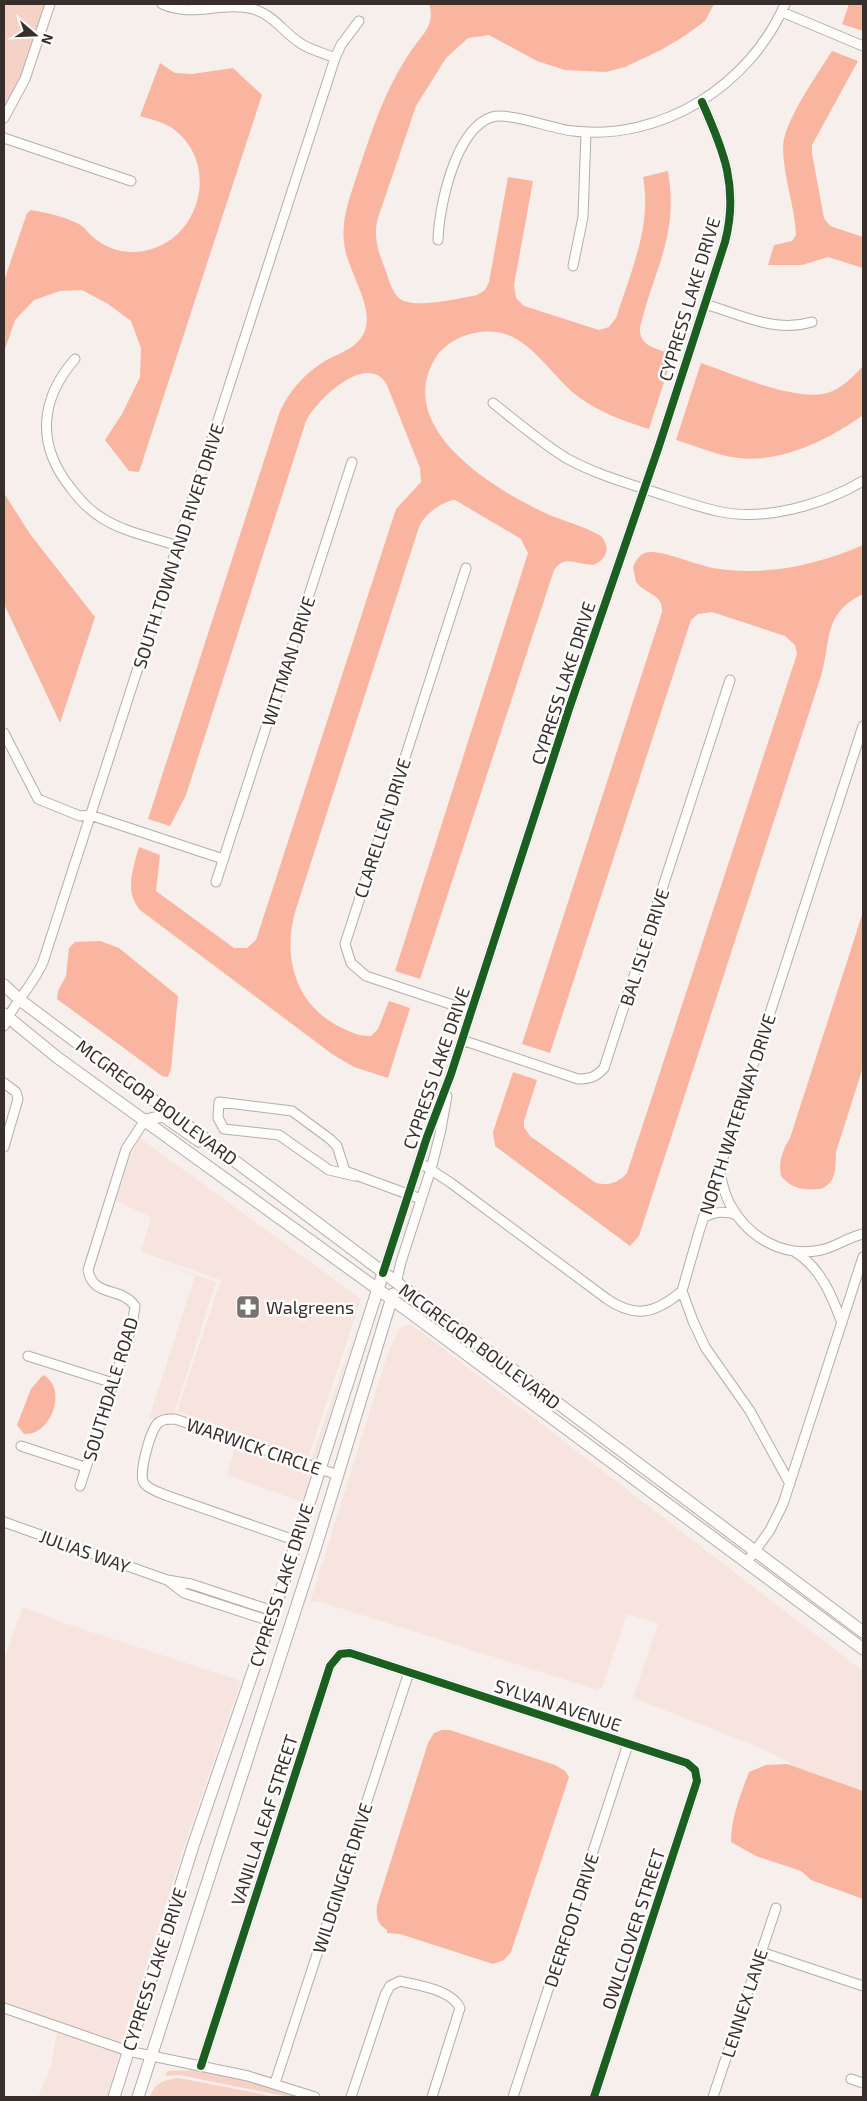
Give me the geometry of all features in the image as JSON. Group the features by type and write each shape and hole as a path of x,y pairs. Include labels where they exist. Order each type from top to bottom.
{"main road":[{"name":"MCGREGOR BOULEVARD","path":"4,985 20,1000 863,1632"},
{"name":"MCGREGOR BOULEVARD","path":"5,1019 392,1300 863,1650"},
{"path":"145,1120 163,1116 224,1158 237,1162"},
{"name":"CYPRESS LAKE DRIVE","path":"114,2097 206,1806 297,1541 383,1273"},
{"name":"CYPRESS LAKE DRIVE","path":"138,2097 338,1475 396,1283"},
{"path":"230,1740 250,1747"}],"street":[{"path":"4,118 25,79 50,4"},
{"path":"162,4 184,10 236,8 254,10 270,17 306,47 336,58"},
{"path":"438,240 442,203 460,150 477,128 493,117 509,117 556,129 586,132 635,128 666,118 702,102 742,70 754,55 783,8 863,46"},
{"name":"SOUTH TOWN AND RIVER DRIVE","path":"5,1019 34,981 42,962 336,58 342,45 359,21"},
{"name":"CYPRESS LAKE DRIVE","path":"383,1273 408,1194 451,1074 575,692 645,489 728,232 731,202 726,157 702,102"},
{"path":"573,266 584,216 586,132"},
{"path":"4,138 131,180"},
{"path":"705,304 774,326 795,326 812,322"},
{"path":"75,359 54,389 48,408 46,427 49,447 58,471 82,501 99,516 118,526 178,546"},
{"path":"493,403 548,446 594,471 716,511 760,514 812,503 863,481"},
{"name":"WITTMAN DRIVE","path":"216,882 352,462"},
{"name":"CLARELLEN DRIVE","path":"466,568 346,944 351,963 366,976 471,1011"},
{"name":"BAL ISLE DRIVE","path":"462,1040 578,1079 588,1079 597,1075 604,1068 730,680"},
{"name":"NORTH WATERWAY DRIVE","path":"682,1291 703,1218 863,726"},
{"path":"4,733 38,799 80,816 90,815 223,859"},
{"name":"CYPRESS LAKE DRIVE","path":"396,1283 431,1169 440,1134 451,1074"},
{"path":"4,1083 16,1092 18,1099 4,1147"},
{"path":"355,1176 345,1171 336,1146 330,1139 292,1111 219,1102 218,1118 224,1130 279,1135 329,1170 355,1176 422,1199"},
{"name":"SOUTHDALE ROAD","path":"80,1486 132,1326 135,1306 129,1298 95,1285 90,1278 88,1270 126,1150 145,1120"},
{"path":"419,1162 623,1309 633,1311 652,1310 671,1301 682,1291 705,1347 750,1411 790,1484"},
{"path":"720,1169 725,1193 737,1215 760,1239 792,1251 804,1258 819,1275 842,1323"},
{"path":"703,1218 713,1213 728,1212 737,1215"},
{"path":"792,1251 823,1250 863,1234"},
{"path":"747,1562 779,1514 863,1257"},
{"path":"28,1356 113,1383"},
{"name":"WARWICK CIRCLE","path":"297,1541 151,1489 144,1483 142,1466 158,1423 166,1419 175,1419 338,1475"},
{"path":"21,1446 86,1467"},
{"name":"JULIAS WAY","path":"4,1522 167,1580 191,1584 272,1616"},
{"name":"VANILLA LEAF STREET","path":"201,2066 330,1666 340,1654 350,1652 409,1672"},
{"name":"SYLVAN AVENUE","path":"409,1672 687,1763 695,1770"},
{"name":"WILDGINGER DRIVE","path":"275,2083 409,1672"},
{"name":"DEERFOOT DRIVE","path":"514,2097 628,1744"},
{"name":"OWLCLOVER STREET","path":"594,2097 697,1781 695,1770"},
{"name":"LENNEX LANE","path":"714,2097 776,1908"},
{"path":"761,1952 863,1986"},
{"path":"351,2097 385,1995 390,1986 400,1981 448,1995 456,2000 460,2008 432,2097"},
{"path":"4,2008 128,2051 275,2083 315,2097"},
{"path":"851,2079 863,2083"}],"shaded area":[{"path":"4,4 45,4 21,79 4,108"},
{"path":"429,4 714,4 705,21 686,35 661,50 625,67 606,72 565,70 537,61 489,35 468,38 446,58 416,106 378,218 376,237 378,249 392,287 399,298 414,303 425,303 477,295 485,290 489,282 508,177 533,181 514,285 516,298 524,306 599,330 609,327 616,318 634,266 645,213 643,177 668,171 671,194 668,234 640,328 646,343 656,349 673,354 649,429 613,416 580,398 531,349 509,335 496,332 488,331 471,334 454,340 447,345 436,357 426,383 427,407 437,431 454,452 499,488 523,502 601,536 607,549 602,560 593,565 567,561 562,562 554,570 420,979 395,971 528,553 521,539 455,500 434,509 421,522 296,909 290,943 295,976 302,991 323,1016 338,1026 358,1035 371,1036 378,1029 389,1001 410,1008 388,1078 354,1067 332,1054 140,910 132,895 131,880 139,847 160,855 156,891 234,948 247,948 256,940 396,509 421,482 420,468 387,385 378,376 368,373 356,375 331,391 320,402 306,421 186,795 170,826 148,819 280,411 293,389 305,377 325,361 352,347 364,333 367,323 366,312 346,253 343,233 345,215 375,122 389,90 430,21 431,10"},
{"path":"849,4 863,4 863,31 842,24"},
{"path":"832,51 858,61 812,145 812,154 824,218 830,226 863,237 863,268 828,257 802,265 768,265 774,245 792,241 796,235 784,158 783,147 785,137 802,98"},
{"path":"160,63 175,73 192,74 233,68 262,95 139,472 129,471 105,440 122,414 140,377 141,348 131,321 108,304 82,290 60,291 34,300 15,320 4,352 4,281 27,213 31,210 70,220 82,226 102,244 112,249 129,252 157,247 175,237 188,221 197,203 200,183 197,163 188,144 172,128 161,122 140,116"},
{"path":"701,363 764,386 799,394 814,395 837,389 863,366 863,415 836,433 821,440 772,457 739,458 707,451 676,440"},
{"path":"4,493 30,534 95,617 60,723 4,604"},
{"path":"863,545 863,594 841,610 831,629 821,676 639,1236 630,1246 495,1146 493,1132 513,1072 537,1080 524,1121 524,1127 530,1136 596,1183 613,1183 627,1173 797,654 795,645 785,636 712,612 698,614 691,620 550,1053 522,1044 662,612 660,601 636,582 633,567 641,555 653,552 713,568 751,571 771,570 828,558"},
{"path":"863,912 863,1067 836,1152 833,1178 821,1189 794,1187 781,1176 782,1156 790,1138"},
{"path":"100,941 119,948 178,996 171,1069 168,1077 162,1076 57,999 58,991 66,976 69,948 75,942"},
{"path":"140,1138 361,1299 308,1458 177,1411 221,1280 141,1252 151,1217 116,1201 131,1155"},
{"path":"141,1256 216,1282 174,1413 306,1462 311,1460 365,1304 302,1502 227,1475 237,1441 149,1418 195,1276"},
{"path":"409,1325 419,1330 863,1671 863,1791 790,1765 789,1762 759,1747 633,1698 658,1623 627,1614 602,1688 597,1690 318,1601 310,1603 387,1356 400,1328"},
{"path":"43,1375 51,1381 55,1390 53,1410 49,1419 42,1427 34,1433 24,1434 17,1425 31,1389"},
{"path":"23,1607 64,1623 241,1681 183,1850 131,2013 107,2097 38,2097 50,2068 57,2033 4,2012 4,1659"},
{"path":"450,1730 555,1765 565,1771 569,1777 511,1952 504,1960 493,1964 400,1934 387,1933 387,1930 379,1923 377,1917 377,1905 428,1743 434,1733"},
{"path":"787,1764 863,1791 863,1899 811,1880 801,1871 756,1856 731,1842 735,1815 749,1772 766,1765"},
{"path":"195,2070 247,2081 304,2097 289,2097 179,2075 165,2076 168,2071"},
{"path":"179,2078 275,2097 150,2097 157,2085 169,2079"}],"cycle path":[{"path":"383,1273 427,1137 451,1074 569,709 659,446 725,242 729,222 730,187 723,154 702,102"},
{"path":"201,2066 330,1666 340,1654 350,1653 687,1763 695,1770 697,1781 594,2097"}],"place":[{"name":"Walgreens","path":"248,1307"}]}
